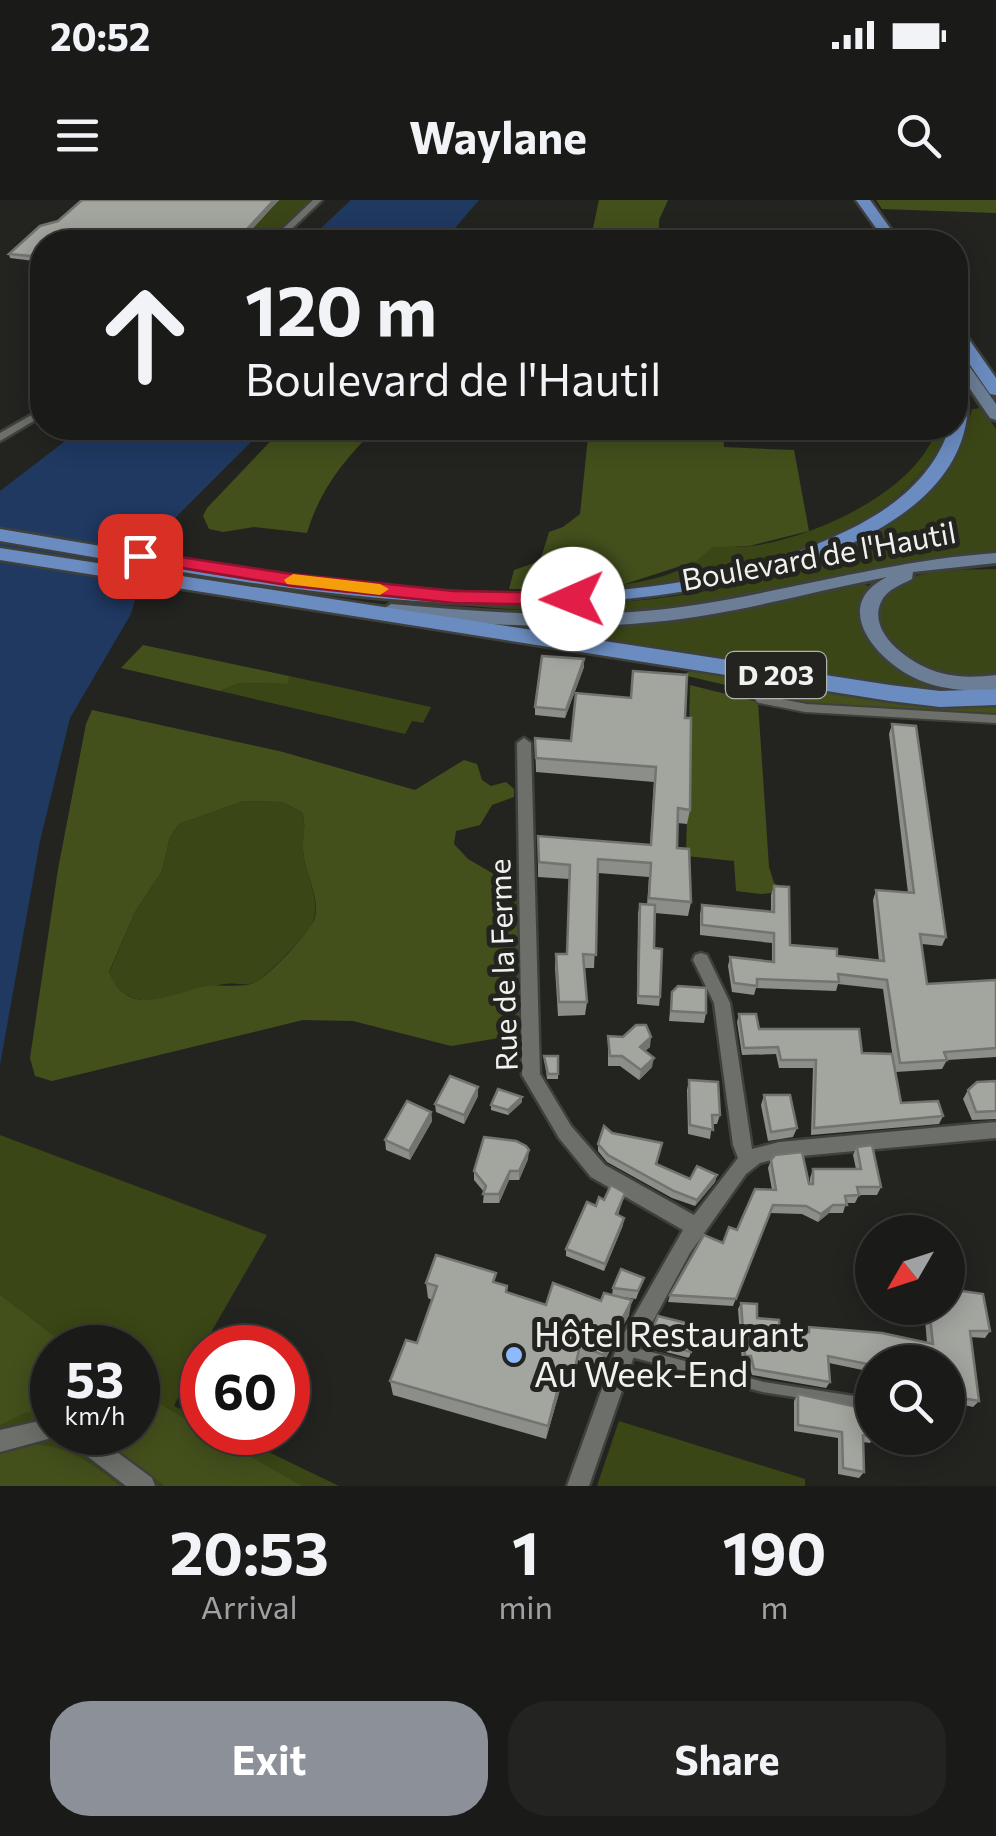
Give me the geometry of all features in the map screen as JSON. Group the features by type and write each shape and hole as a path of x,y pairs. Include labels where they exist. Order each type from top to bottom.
{"main road":[{"path":"848,200 869,230"},
{"path":"863,200 884,230"},
{"path":"968,335 996,364"},
{"path":"968,350 996,390"},
{"path":"968,375 996,416"},
{"name":"D 203","path":"292,580 454,597 555,600 666,590 790,561 876,524 933,476 953,440"},
{"name":"Boulevard de l'Hautil","path":"0,535 320,603 548,624 722,606 894,569 996,558"},
{"name":"Boulevard de l'Hautil","path":"0,554 292,580 498,611 652,616"},
{"path":"972,559 884,584 871,600 870,621 885,648 917,671 952,682 996,682"},
{"name":"D 203","path":"320,603 890,693 940,698 996,697"}],"street":[{"path":"286,230 318,200"},
{"path":"0,438 30,419"},
{"name":"Rue de la Ferme","path":"524,743 532,1074 565,1132 598,1172 696,1227"},
{"path":"701,960 722,1003 742,1145 748,1161"},
{"path":"578,1486 625,1351 696,1227 748,1161 766,1153 842,1142 996,1130"},
{"path":"0,1441 30,1434"},
{"path":"103,1455 144,1486"}],"lane":[{"path":"760,700 806,708 996,718"},
{"path":"625,1351 763,1387 855,1401"}],"green space":[{"path":"272,200 313,200 279,230 145,230 193,209 264,217 278,201"},
{"path":"599,200 668,200 659,230 593,230"},
{"path":"876,200 996,200 996,213 882,209"},
{"path":"982,408 996,429 996,552 921,559 739,597 645,610 587,612 472,606 498,602 600,603 690,594 789,571 836,553 880,531 917,504 952,465 963,440 968,440 972,409"},
{"path":"272,440 365,440 334,476 307,533 254,527 223,532 209,529 203,516"},
{"path":"588,440 724,440 724,447 794,450 809,531 749,546 713,547 696,561 625,584 567,590 509,589 514,570 540,561 549,532 580,514"},
{"path":"931,440 941,440 926,467 892,501 849,528 799,551 693,580 600,588 674,572 713,547 776,541 832,522 886,491 926,451"},
{"path":"996,569 996,676 927,669 896,652 886,639 879,623 880,604 900,581 941,571"},
{"path":"862,583 870,587 863,617 868,635 888,660 972,692 927,692 531,631 532,627 616,624 698,614"},
{"path":"143,645 289,676 288,684 240,683 220,691 121,668"},
{"path":"691,670 907,705 996,706 996,714 806,704 683,675"},
{"path":"289,676 431,707 423,723 412,721 405,734 220,691 240,683 287,684"},
{"path":"690,685 758,702 769,867 774,883 788,891 736,891 734,861 686,856"},
{"path":"92,710 283,752 415,790 464,760 477,764 482,780 491,786 506,782 514,789 514,797 492,805 480,825 456,831 454,844 468,859 516,887 522,1036 517,1041 499,1038 451,1046 353,1021 303,1020 52,1081 35,1076 30,1058 58,869","holes":["244,801 282,802 302,812 303,817 304,858 316,909 306,933 254,983 208,986 152,1000 127,996 109,972 135,912 162,871 170,837 179,824"]},
{"path":"244,801 282,802 302,812 304,859 315,906 312,924 285,956 254,983 224,984 159,999 130,997 118,988 109,973 135,912 162,871 170,837 179,824"},
{"path":"0,1135 267,1235 215,1325 180,1325 180,1394 174,1406 180,1409 180,1455 275,1455 339,1486 0,1486"},
{"path":"0,1295 39,1325 30,1325 30,1412 0,1425"},
{"path":"160,1404 180,1416 180,1455 248,1455 302,1486 165,1486 125,1455 160,1455"},
{"path":"619,1421 805,1479 805,1486 597,1486"},
{"path":"28,1444 30,1455 75,1455 120,1486 0,1486 0,1454"}],"water":[{"path":"351,200 479,200 453,230 319,230"},
{"path":"66,440 253,440 151,542 131,614 70,718 40,841 0,1065 0,491"}],"building":[{"path":"82,200 274,200 246,230 36,230 58,221"},
{"path":"30,235 30,256 9,254"},
{"path":"542,656 584,659 566,710 535,707"},
{"path":"633,671 687,675 685,718 691,718 690,810 678,808 677,848 689,849 691,902 649,898 651,863 598,859 596,955 583,954 587,1002 559,1002 556,954 567,954 570,865 539,862 538,836 651,845 656,767 536,758 535,738 571,741 576,693 631,698"},
{"path":"892,724 916,726 946,937 920,934 927,984 996,980 996,1048 944,1052 947,1060 900,1063 887,980 838,974 839,982 757,979 757,986 734,983 730,957 774,962 774,933 702,925 702,905 774,912 774,886 789,887 790,945 837,949 837,956 884,961 876,890 914,893"},
{"path":"640,904 655,905 654,948 662,949 660,997 638,996"},
{"path":"678,986 706,988 706,1013 671,1011 672,992"},
{"path":"739,1014 756,1014 759,1029 859,1029 862,1053 892,1054 901,1103 938,1101 943,1116 814,1128 816,1060 781,1060 778,1047 744,1048"},
{"path":"636,1025 646,1025 651,1037 640,1047 654,1058 641,1070 622,1056 610,1056 608,1036 623,1037"},
{"path":"544,1056 558,1056 558,1074 548,1074"},
{"path":"450,1076 478,1087 464,1115 435,1104"},
{"path":"689,1080 718,1082 720,1115 712,1115 713,1130 690,1125"},
{"path":"996,1081 996,1111 976,1112 968,1090 977,1082"},
{"path":"498,1089 522,1097 508,1110 491,1105"},
{"path":"764,1095 790,1095 797,1128 771,1132"},
{"path":"407,1101 431,1112 409,1151 385,1140"},
{"path":"604,1126 612,1133 662,1143 656,1164 690,1179 697,1166 717,1175 697,1200 674,1191 608,1155 598,1144"},
{"path":"484,1137 516,1141 529,1150 519,1171 510,1171 499,1194 483,1194 486,1186 474,1171"},
{"path":"872,1145 881,1187 857,1187 859,1195 845,1196 847,1205 833,1205 821,1214 806,1206 773,1205 736,1299 670,1295 704,1235 723,1243 729,1227 737,1230 755,1189 776,1190 771,1160 775,1155 802,1152 809,1184 813,1184 813,1169 861,1169 857,1147"},
{"path":"611,1185 625,1193 616,1214 624,1218 605,1264 566,1249 587,1202 596,1206 599,1197 604,1200"},
{"name":"Hôtel Restaurant Au Week-End","path":"436,1255 496,1273 493,1282 507,1286 506,1292 546,1305 553,1283 601,1301 604,1293 632,1300 603,1355 580,1345 575,1368 564,1365 548,1426 390,1381 406,1340 417,1343 437,1286 426,1283"},
{"path":"621,1269 644,1278 638,1291 613,1288"},
{"path":"965,1291 983,1294 990,1331 970,1331 979,1401 965,1399 965,1345 855,1345 855,1362 828,1356 830,1382 754,1369 751,1356 745,1356 741,1303 757,1304 757,1318 779,1320 780,1335 809,1332 809,1327 882,1333 933,1344 931,1325 965,1325"},
{"path":"658,1316 694,1325 691,1352 648,1341"},
{"path":"798,1394 855,1406 855,1455 864,1455 864,1472 843,1468 842,1432 798,1425"}],"slow traffic":[{"path":"293,580 380,589"}],"place":[{"name":"Hôtel Restaurant Au Week-End","path":"514,1355"}],"route":[{"path":"140,556 292,580 454,597 573,599"}]}
